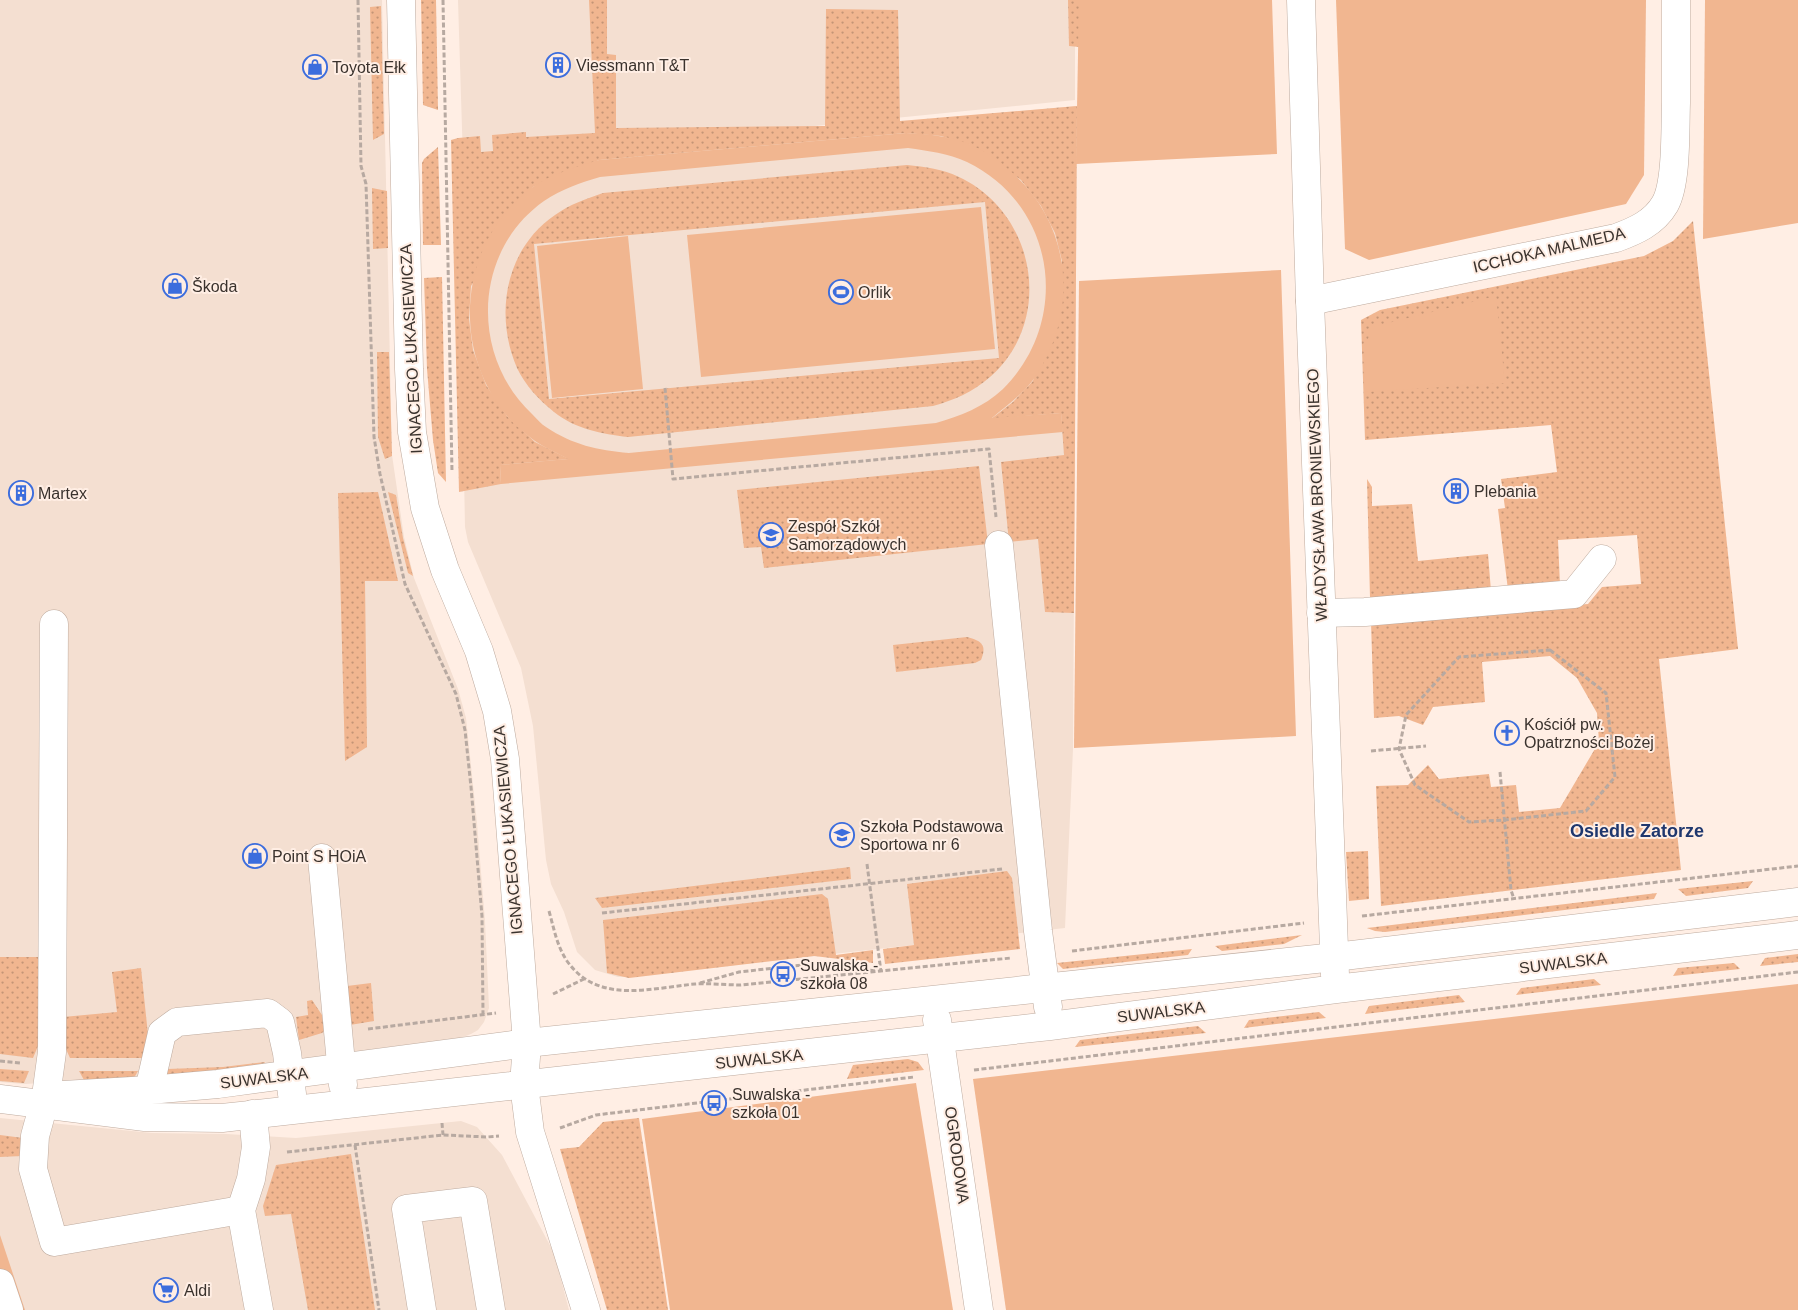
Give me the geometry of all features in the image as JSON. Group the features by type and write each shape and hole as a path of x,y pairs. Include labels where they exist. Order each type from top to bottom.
{"street":[{"name":"IGNACEGO ŁUKASIEWICZA","path":"401,0 408,342 412,432 425,508 445,570 479,651 497,711 505,759 527,1043"},
{"name":"WŁADYSŁAWA BRONIEWSKIEGO","path":"1301,0 1321,613 1336,990"},
{"name":"ICCHOKA MALMEDA","path":"1310,301 1616,238 1635,231 1646,224 1658,214 1666,202 1672,178 1675,150 1676,0"},
{"path":"999,545 1050,1026"},
{"path":"1321,613 1365,612 1574,594 1602,559"},
{"path":"54,624 52,1052 44,1101 35,1136 33,1169 54,1242 241,1210"},
{"path":"322,858 340,1068 345,1105"},
{"name":"SUWALSKA","path":"44,1101 290,1075 527,1043 1335,957 1798,902"},
{"name":"SUWALSKA","path":"0,1098 44,1101 145,1117 222,1118 1050,1026 1798,935"},
{"name":"OGRODOWA","path":"935,1001 979,1310"},
{"path":"148,1090 162,1032 177,1022 268,1013 280,1022 290,1075 294,1110"},
{"path":"527,1043 524,1084 530,1132 586,1310"},
{"path":"253,1114 256,1147 251,1179 241,1210 260,1310"},
{"path":"422,1310 406,1209 473,1201 491,1310"},
{"path":"0,1283 9,1310"}],"path":[{"path":"442,0 452,480"},
{"path":"666,388 673,479 989,450 999,545"},
{"path":"1550,650 1606,693 1616,777 1586,810 1504,820 1469,822 1415,785 1399,749 1406,715 1460,657 1550,650"},
{"path":"1371,751 1426,746"},
{"path":"1500,772 1511,890 1514,899"},
{"path":"867,864 881,972"},
{"path":"1356,917 1798,866"},
{"path":"602,913 1006,868"},
{"path":"547,904 557,943 566,960 584,979 611,990 635,991 697,984 741,985 881,972 1312,922"},
{"path":"697,984 739,972 820,963 881,972"},
{"path":"973,1070 1798,972"},
{"path":"649,1108 917,1077"},
{"path":"355,1145 379,1310"}],"shaded area":[{"path":"0,0 382,0 392,455 404,537 414,578 458,689 466,718 485,921 489,1008 484,1022 478,1030 471,1034 460,1038 380,1048 265,1067 84,1081 24,1084 0,1082"},
{"path":"421,0 436,0 438,110 423,105"},
{"path":"458,0 1075,0 1075,100 463,161"},
{"path":"589,0 607,0 607,54 616,55 616,128 825,126 826,9 898,10 900,121 1077,106 1074,613 1045,612 1038,539 1009,542 1001,462 1064,455 1061,413 991,419 1013,402 1033,381 1062,261 1055,233 1041,206 1021,180 970,145 941,136 906,133 599,160 533,187 471,286 469,319 473,350 486,385 507,416 535,442 569,459 500,465 501,484 459,492 451,140 480,136 481,152 493,151 492,135 526,132 526,137 595,133"},
{"path":"1068,0 1079,0 1079,47 1069,46"},
{"path":"1079,0 1272,0 1277,154 1076,164"},
{"path":"1336,0 1646,0 1644,175 1626,204 1369,260 1345,249"},
{"path":"1705,0 1798,0 1798,223 1703,239"},
{"path":"381,6 384,134 373,140 370,7"},
{"name":"Zespół Szkół Samorządowych","path":"1077,106 1073,749 1065,928 629,977 618,977 595,970 577,952 564,912 551,884 546,860 533,726 521,668 468,542 465,527 458,163"},
{"path":"906,133 946,137 969,144 985,152 1004,165 1029,190 1046,215 1057,241 1062,269 1063,297 1058,326 1048,354 1033,380 1014,400 992,418 1061,413 1063,432 501,484 500,465 568,459 539,444 517,426 507,416 488,389 476,359 470,327 471,296 477,265 490,235 509,209 533,187 557,174 599,160","holes":["908,148 953,156 967,162 997,181 1020,206 1036,235 1044,266 1045,298 1039,330 1025,361 1003,389 980,406 936,423 629,453 586,446 556,433 544,426 512,390 498,363 490,334 488,304 493,275 503,247 521,222 544,201 571,187 600,177"]},
{"path":"438,147 441,245 423,245 422,163"},
{"path":"907,165 947,172 959,177 985,194 1005,215 1020,241 1028,269 1029,298 1023,327 1010,354 990,377 963,395 933,406 628,437 589,430 571,423 554,412 524,380 517,368 510,348 506,327 506,305 509,284 515,264 525,246 538,229 566,208 603,193","holes":["985,202 999,358 549,399 534,244"]},
{"path":"372,188 387,191 388,248 373,249"},
{"name":"Orlik","path":"981,207 995,349 701,377 687,235"},
{"path":"1693,221 1738,649 1659,659 1681,870 1381,906 1376,786 1408,785 1428,765 1439,779 1489,774 1491,787 1516,785 1519,812 1560,808 1599,742 1597,713 1577,678 1550,656 1482,662 1485,702 1433,707 1423,725 1399,716 1374,718 1371,622 1588,604 1602,587 1641,584 1637,535 1558,540 1560,585 1508,590 1498,509 1505,508 1501,479 1557,472 1551,425 1365,440 1361,320 1380,310 1644,256 1673,241"},
{"path":"628,236 643,389 552,398 537,246"},
{"path":"1281,270 1296,736 1074,748 1079,281"},
{"path":"442,277 446,482 438,473 433,440 427,369 424,278"},
{"path":"1496,296 1505,383 1365,392 1364,351 1372,327"},
{"path":"377,352 389,352 392,456 385,459 378,437"},
{"path":"979,466 988,544 764,568 761,547 744,548 737,490"},
{"path":"1367,479 1372,487 1372,506 1412,504 1418,561 1488,554 1491,591 1370,598"},
{"path":"378,492 398,581 365,581 367,747 345,761 338,493"},
{"path":"388,492 396,495 403,538 413,576 408,573"},
{"path":"967,637 982,644 983,655 981,660 975,663 896,672 893,645"},
{"path":"1368,851 1369,899 1349,901 1346,852"},
{"path":"850,867 851,879 602,908 595,898"},
{"path":"1007,871 1012,878 1020,949 885,964 883,949 914,945 907,884"},
{"path":"1753,881 1748,888 1686,896 1678,889"},
{"path":"1657,893 1654,899 1385,932 1367,928"},
{"path":"822,894 828,899 836,955 873,950 873,963 814,956 629,978 607,973 603,920"},
{"path":"1302,935 1284,944 1222,951 1215,946"},
{"path":"1192,949 1188,955 1063,969 1057,963"},
{"path":"1798,954 1798,962 1760,966 1765,958"},
{"path":"0,957 41,957 38,1046 33,1058 0,1054"},
{"path":"1734,963 1740,969 1673,976 1678,968"},
{"path":"141,968 149,1044 145,1058 70,1058 65,1047 63,1017 117,1012 112,972"},
{"path":"1594,979 1601,985 1516,995 1521,988"},
{"path":"371,983 374,1021 350,1025 347,986"},
{"path":"1798,984 1798,1310 1006,1310 973,1079"},
{"path":"1459,995 1465,1002 1365,1014 1369,1006"},
{"path":"312,1000 322,1015 324,1031 299,1040 296,1017 308,1015 307,1001"},
{"path":"1319,1012 1326,1018 1244,1028 1249,1020"},
{"path":"1198,1026 1206,1033 1075,1047 1080,1040"},
{"path":"908,1059 918,1062 924,1070 847,1079 853,1065"},
{"path":"265,1062 262,1067 166,1075 167,1069 223,1067"},
{"path":"0,1069 29,1071 24,1083 0,1081"},
{"path":"79,1071 138,1071 134,1078 84,1080"},
{"path":"916,1083 953,1310 670,1310 642,1119"},
{"path":"0,1118 152,1133 226,1134 296,1138 461,1121 477,1127 502,1155 554,1253 569,1310 0,1310"},
{"path":"639,1118 668,1310 607,1310 560,1149 579,1147 603,1122"},
{"path":"0,1135 23,1138 22,1156 0,1157"},
{"path":"351,1154 375,1310 308,1310 291,1214 265,1216 263,1206 276,1165"},
{"path":"0,1235 25,1310 0,1310"}],"place":[{"name":"Viessmann T&T","path":"558,65"},
{"name":"Toyota Ełk","path":"315,67"},
{"name":"Škoda","path":"175,286"},
{"name":"Orlik","path":"841,292"},
{"name":"Plebania","path":"1456,491"},
{"name":"Martex","path":"21,493"},
{"name":"Zespół Szkół Samorządowych","path":"771,535"},
{"name":"Kościół pw. Opatrzności Bożej","path":"1507,733"},
{"name":"Szkoła Podstawowa Sportowa nr 6","path":"842,835"},
{"name":"Point S HOiA","path":"255,856"},
{"name":"Suwalska - szkoła 08","path":"783,974"},
{"name":"Suwalska - szkoła 01","path":"714,1103"},
{"name":"Aldi","path":"166,1290"}],"district":[{"name":"Osiedle Zatorze","path":"1637,831"}]}
